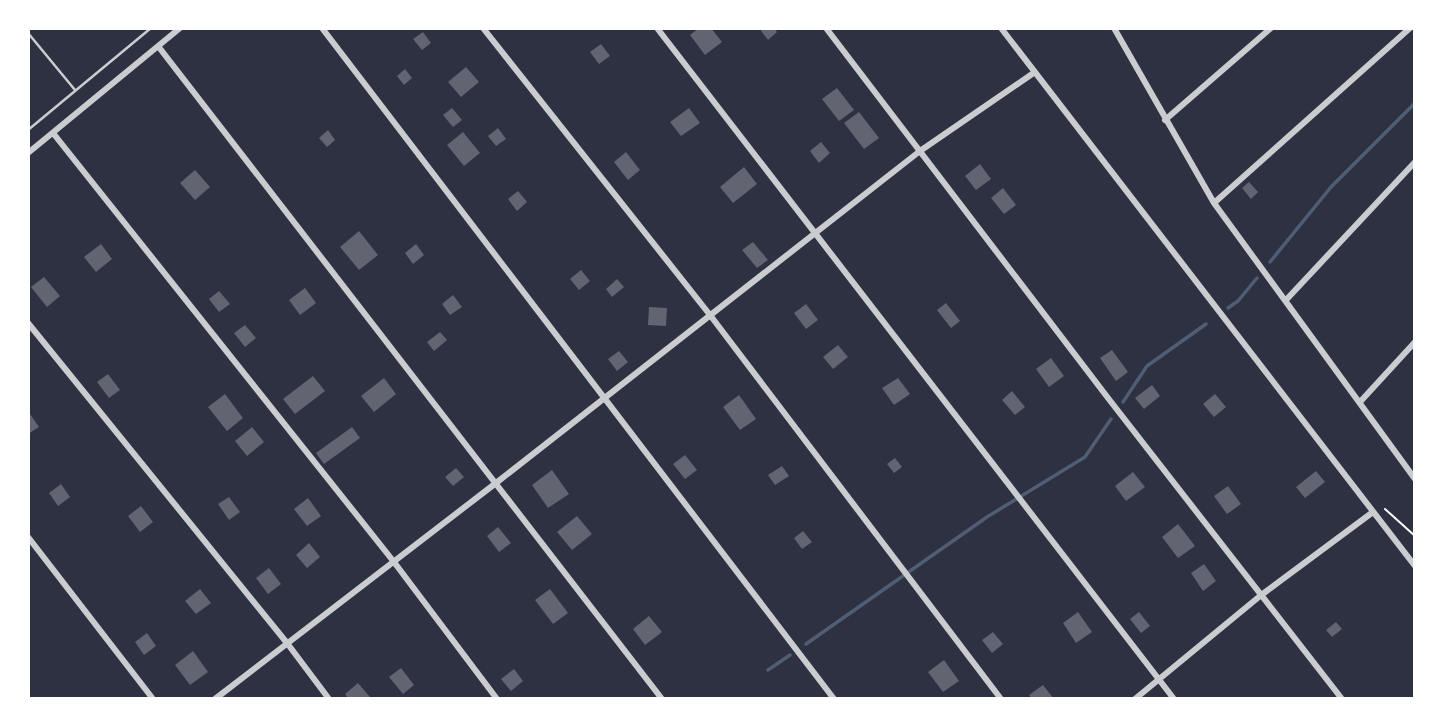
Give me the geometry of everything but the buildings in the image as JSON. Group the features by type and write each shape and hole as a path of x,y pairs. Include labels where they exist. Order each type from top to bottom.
{"street":[{"path":"28,153 180,28"},
{"path":"322,28 834,699"},
{"path":"483,28 710,315 1001,699"},
{"path":"657,28 1174,699"},
{"path":"826,28 1342,699"},
{"path":"1001,28 1415,566"},
{"path":"1114,28 1214,203 1415,478"},
{"path":"1166,120 1271,28"},
{"path":"1214,203 1410,28"},
{"path":"158,46 662,699"},
{"path":"215,699 920,151 1035,72"},
{"path":"53,133 394,562 497,699"},
{"path":"1286,300 1415,162"},
{"path":"28,323 287,643 329,699"},
{"path":"1360,402 1415,342"},
{"path":"1135,699 1261,596 1373,513"},
{"path":"28,537 153,699"}],"lane":[{"path":"28,130 147,29"},
{"path":"28,33 75,91"}],"path":[{"path":"1387,509 1415,536"}],"waterway":[{"path":"1270,262 1331,187 1415,103"},
{"path":"1228,308 1238,301 1257,278"},
{"path":"1123,402 1147,366 1206,324"},
{"path":"806,644 987,517 1085,457 1111,419"},
{"path":"768,670 790,655"}]}
